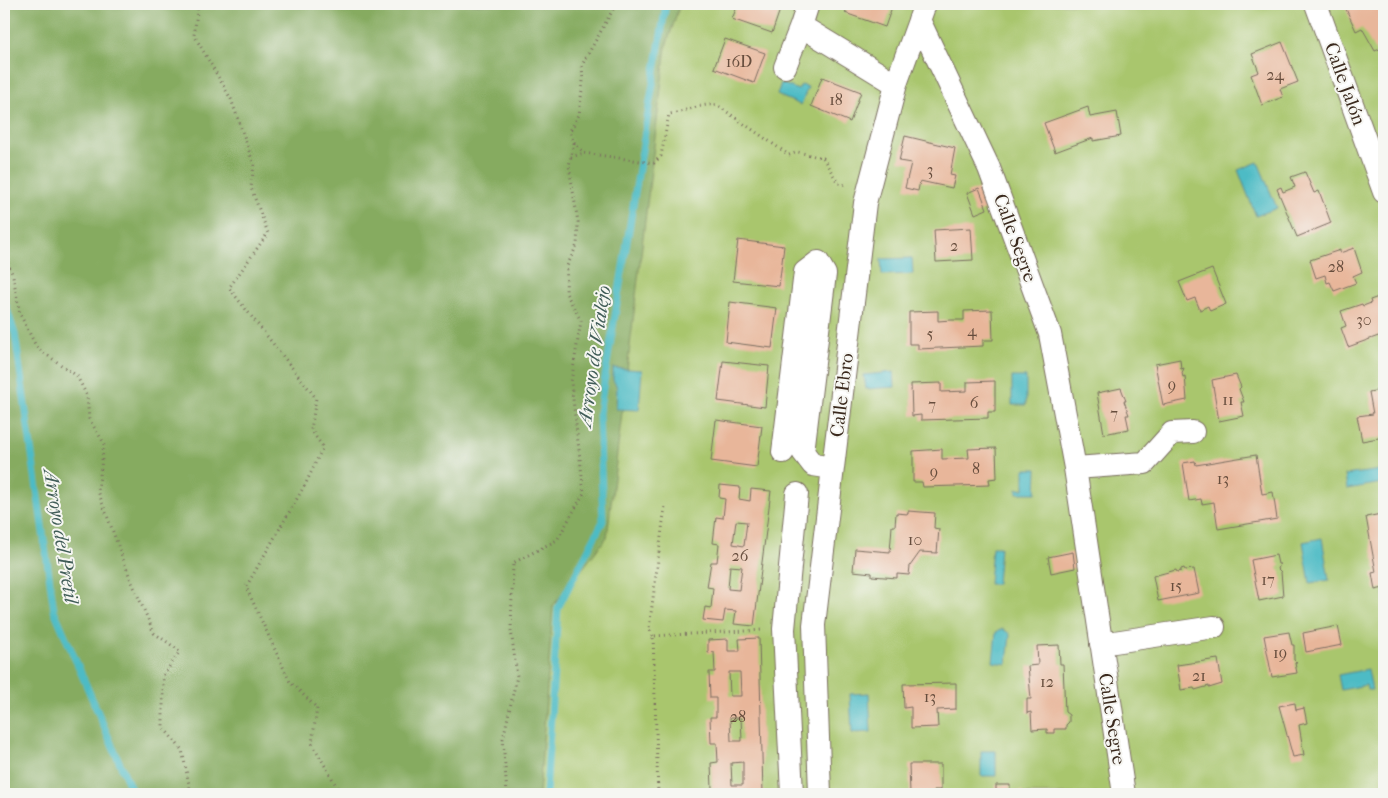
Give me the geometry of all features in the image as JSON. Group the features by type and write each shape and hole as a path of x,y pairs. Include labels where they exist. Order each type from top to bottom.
{"street":[{"path":"785,67 808,4"},
{"name":"Calle Jalón","path":"1316,4 1384,192"},
{"name":"Calle Ebro","path":"820,794 814,625 868,192 896,84 922,12"},
{"name":"Calle Segre","path":"922,12 989,168 1050,334 1075,468 1124,794"},
{"path":"801,26 896,84"},
{"path":"783,452 805,272 818,262 826,274 803,452 813,465 833,468"},
{"path":"1075,468 1145,463 1172,433 1192,432"},
{"path":"792,794 784,629 797,494"},
{"path":"1101,644 1214,626"}],"path":[{"path":"198,4 194,35 231,99 254,165 251,188 268,233 229,288 316,398 312,430 323,448 306,484 246,587 290,682 317,708 312,743 341,794"},
{"path":"584,153 574,141 570,131 579,115 583,81 582,65 616,4"},
{"path":"571,156 584,153 654,163 661,156 668,114 681,113 705,103 717,105 789,155 798,152 824,158 838,183 868,192"},
{"path":"507,794 503,739 517,676 511,630 513,563 557,540 584,492 571,382 581,321 566,293 566,266 577,245 578,222 570,166 574,141"},
{"path":"4,253 13,276 20,314 37,348 77,376 87,396 90,419 104,443 98,491 130,578 154,633 180,651 163,676 163,727 182,750 191,794"},
{"path":"658,794 653,636 649,629 665,506"},
{"path":"653,636 784,629"}],"green space":[{"path":"4,4 1384,4 1384,794 4,794"},
{"path":"4,4 680,4 666,46 607,537 553,606 539,794 4,794"}],"water":[{"path":"781,83 798,90 801,85 808,87 801,105 777,95"},
{"path":"1258,162 1277,208 1256,216 1238,170"},
{"path":"912,258 913,274 882,275 881,259"},
{"path":"613,368 642,370 639,410 616,409 617,387 613,380"},
{"path":"894,372 895,387 866,389 864,375"},
{"path":"1012,377 1026,377 1026,405 1012,405"},
{"path":"1024,469 1037,469 1036,493 1017,493 1017,489 1024,489"},
{"path":"1381,470 1382,483 1347,489 1345,475"},
{"path":"1322,538 1329,580 1310,583 1303,542"},
{"path":"992,547 1000,547 997,584 989,584"},
{"path":"1003,629 1010,634 1007,664 993,662 996,632"},
{"path":"1368,669 1372,690 1367,690 1366,685 1341,690 1338,675"},
{"path":"869,693 871,732 852,733 850,694"},
{"path":"981,751 996,751 996,776 981,776"}],"building":[{"path":"738,4 782,4 772,33 732,19"},
{"path":"849,4 893,4 885,27 845,13"},
{"path":"1354,4 1384,4 1384,47 1375,51 1362,28 1356,31 1346,9 1354,6"},
{"path":"725,39 765,53 754,83 714,68"},
{"path":"1282,42 1298,82 1280,89 1283,97 1262,105 1251,75 1259,72 1252,54"},
{"path":"822,77 861,92 850,122 811,106"},
{"path":"1088,107 1090,117 1117,112 1121,136 1093,141 1093,138 1055,152 1044,123"},
{"path":"905,136 955,148 950,175 955,176 952,188 920,181 918,191 905,188 911,163 899,161"},
{"path":"1305,172 1314,193 1319,191 1331,223 1297,237 1277,189 1281,187 1283,192 1295,187 1291,177"},
{"path":"979,188 987,209 975,214 967,193"},
{"path":"971,228 973,260 936,262 934,230"},
{"path":"738,240 784,246 779,286 733,281"},
{"path":"1354,248 1362,272 1353,276 1356,283 1334,291 1330,282 1327,283 1325,275 1316,278 1310,260 1340,250 1340,253"},
{"path":"1212,269 1226,304 1210,311 1208,306 1200,310 1195,298 1187,301 1179,282"},
{"path":"1384,295 1384,334 1348,347 1341,328 1346,326 1341,311 1362,304 1363,306 1371,303 1370,300"},
{"path":"730,302 777,308 772,348 726,342"},
{"path":"992,310 993,340 983,340 983,346 918,349 918,344 909,344 909,312 938,311 938,321 964,320 964,311"},
{"path":"1180,359 1181,369 1184,368 1182,373 1183,377 1185,376 1187,400 1163,405 1155,364"},
{"path":"723,361 769,366 765,407 718,401"},
{"path":"1236,375 1244,402 1241,402 1244,416 1219,421 1212,380"},
{"path":"995,381 995,412 988,412 988,418 921,420 921,415 912,416 911,384 941,383 941,392 967,391 967,382"},
{"path":"1121,388 1129,415 1126,415 1129,429 1104,434 1097,393"},
{"path":"1384,389 1384,437 1362,441 1357,416 1373,414 1369,392"},
{"path":"716,420 762,426 757,467 711,461"},
{"path":"996,448 997,478 989,479 990,485 923,487 922,482 913,482 913,451 942,449 942,459 969,458 968,449"},
{"path":"1256,455 1262,494 1273,492 1277,519 1218,529 1214,502 1202,504 1201,499 1189,501 1183,463 1195,461 1196,465"},
{"path":"720,485 740,487 739,499 750,501 751,489 771,491 754,626 734,624 736,611 725,610 723,622 703,620 705,607 711,608 713,588 707,587 711,562 717,562 719,544 713,543 716,517 723,518 725,499 719,498","holes":["736,521 747,522 744,546 733,544","730,566 742,567 739,590 728,589"]},
{"path":"908,511 935,513 934,528 939,529 937,553 920,552 910,566 909,575 897,574 897,578 872,576 872,573 853,571 855,549 890,552 892,526 895,526 896,513 908,514"},
{"path":"1381,514 1382,518 1384,518 1384,588 1375,590 1372,573 1376,572 1366,517"},
{"path":"1073,552 1075,568 1051,573 1048,557"},
{"path":"1276,555 1278,564 1280,564 1278,569 1281,572 1283,596 1259,601 1251,560"},
{"path":"1184,568 1185,570 1194,569 1199,593 1158,601 1153,576 1176,570 1177,572 1181,571"},
{"path":"1338,626 1342,645 1306,652 1303,633"},
{"path":"1289,632 1292,645 1294,645 1294,660 1297,663 1295,663 1297,673 1272,677 1264,636"},
{"path":"759,638 763,794 718,794 718,789 712,789 711,763 718,762 717,743 711,743 710,717 716,717 716,698 710,698 709,672 715,672 714,652 708,653 708,640 728,639 728,651 740,651 739,639","holes":["729,672 740,672 741,696 730,696","730,718 741,718 742,741 731,741","743,762 743,785 732,785 731,763"]},
{"path":"1059,645 1060,664 1063,664 1065,712 1069,715 1069,722 1066,725 1066,729 1054,729 1054,733 1047,733 1047,729 1032,730 1031,712 1027,713 1027,699 1031,699 1028,666 1038,665 1037,646"},
{"path":"1218,659 1222,684 1209,688 1209,686 1195,690 1194,688 1181,690 1177,665"},
{"path":"956,683 956,709 937,710 938,727 911,728 911,707 904,708 903,684"},
{"path":"1295,703 1296,710 1304,708 1307,723 1299,725 1304,755 1293,757 1279,706"},
{"path":"909,764 941,764 941,790 934,790 934,794 910,794"},
{"path":"996,785 1010,785 1010,792 1023,791 1023,794 996,794"}],"waterway":[{"name":"Arroyo de Vialejo","path":"546,794 558,608 603,521 599,413 666,4"},
{"name":"Arroyo del Pretil","path":"4,300 15,334 54,610 133,794"}]}
